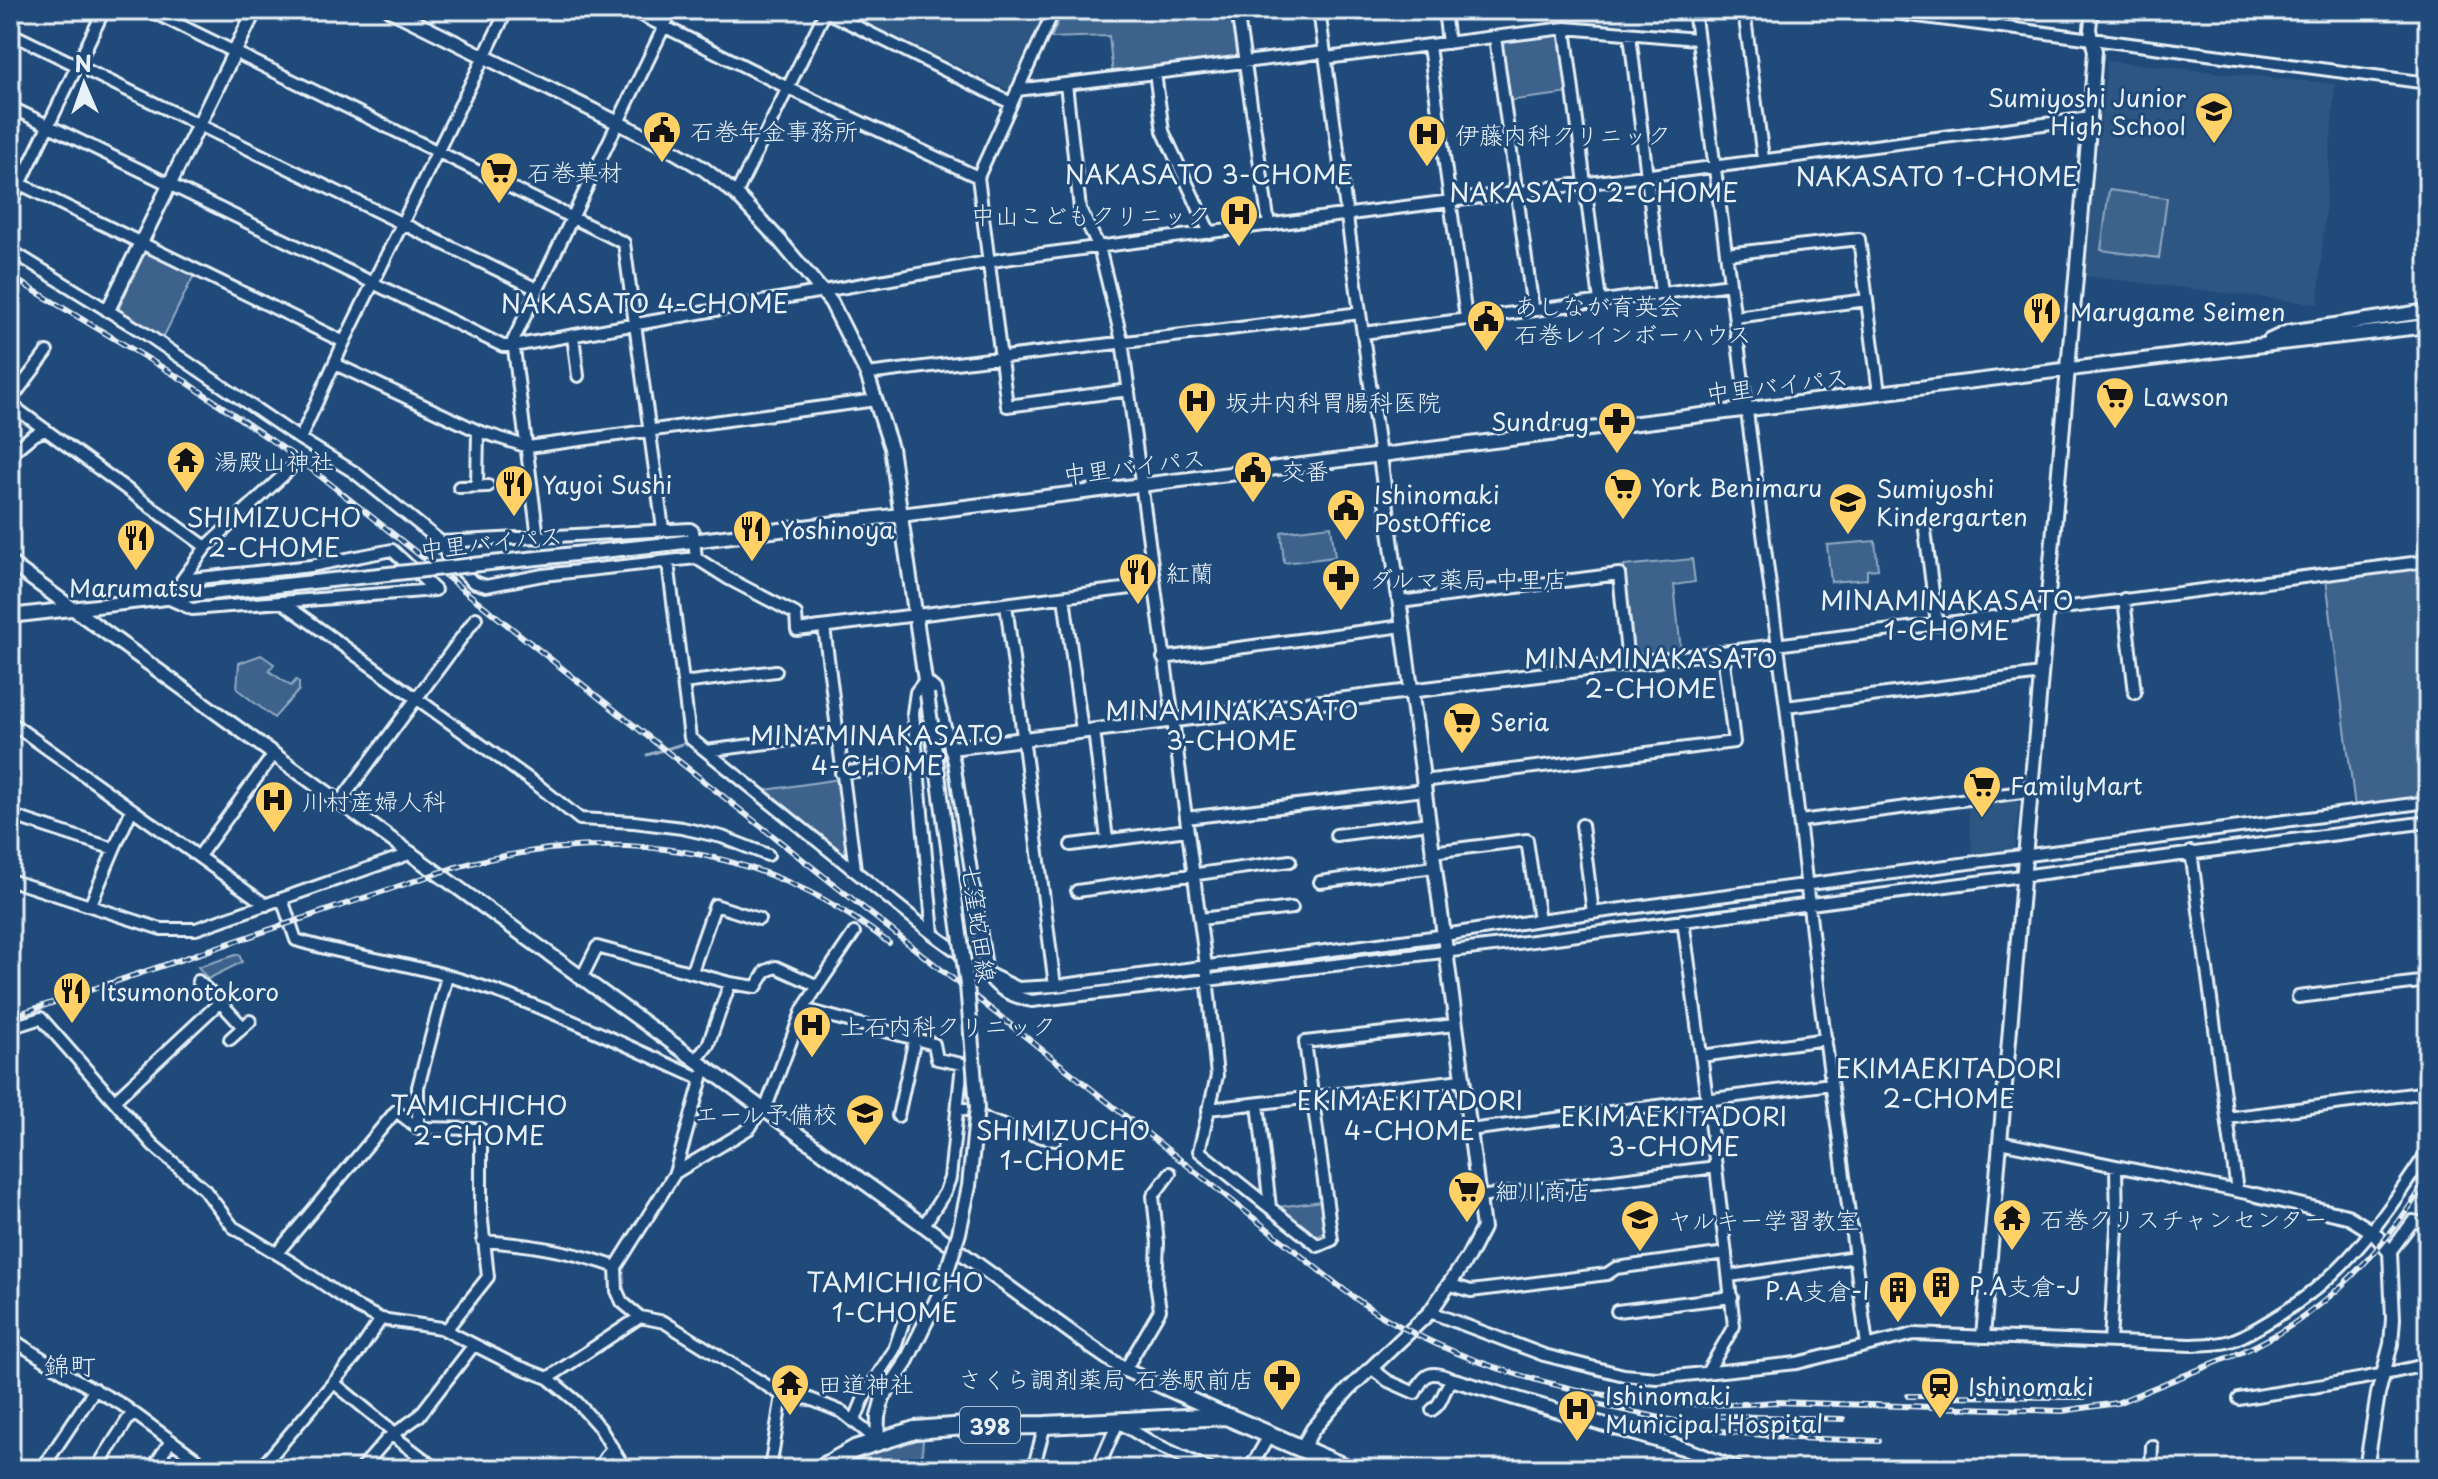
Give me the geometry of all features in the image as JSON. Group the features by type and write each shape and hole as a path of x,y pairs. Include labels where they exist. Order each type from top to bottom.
{"highway":[{"name":"398","path":"819,1469 877,1440 915,1430 1226,1416 1349,1469"}],"street":[{"path":"10,205 15,182 48,125 104,10"},
{"path":"149,10 626,246 663,529"},
{"path":"108,310 255,10"},
{"name":"七窪蛇田線","path":"390,10 691,161 736,194 831,302 867,374 876,400 891,448 916,616 967,985 977,1107 969,1186 959,1233 940,1293 904,1366 883,1397 877,1440"},
{"path":"300,439 344,342 507,10"},
{"path":"631,10 978,177"},
{"path":"538,538 513,346 515,332 672,10"},
{"path":"736,194 825,10 1011,103"},
{"path":"1054,10 978,177 1007,406 1129,390"},
{"path":"1237,10 1269,225"},
{"path":"1302,1448 1313,1429 1430,1312 1482,1234 1319,10"},
{"path":"1444,10 1448,43"},
{"path":"1694,10 1867,1345"},
{"path":"1744,10 1763,159"},
{"path":"1871,10 2428,83"},
{"path":"1983,1336 2090,118 2095,51 2090,29 2092,10"},
{"path":"1017,90 1245,62 1429,46 1565,28 1697,39"},
{"path":"1565,28 1600,301"},
{"path":"10,33 537,289"},
{"path":"1630,35 1661,293"},
{"path":"1495,37 1533,309"},
{"path":"1429,46 1466,318"},
{"path":"1155,73 1163,131 1210,233"},
{"path":"1066,84 1080,209 1099,247 1122,341 1208,981 1217,1076 1199,1151 1318,1246 1332,1240 1305,1042 1455,1025"},
{"path":"10,107 503,346 988,262 2090,118"},
{"path":"15,182 344,342"},
{"path":"1726,254 1859,239 1879,393"},
{"path":"10,250 108,310 354,472 441,542 447,556 473,582 486,586 543,575 696,558 796,614 797,630 1155,585"},
{"path":"1363,333 1730,284"},
{"path":"1735,317 1867,300"},
{"name":"中里バイパス","path":"2263,345 2288,332 2428,311"},
{"path":"867,374 1360,313"},
{"name":"中里バイパス","path":"10,616 694,541 2428,326"},
{"path":"573,336 578,376"},
{"path":"47,352 10,402 206,547"},
{"path":"335,364 478,431 528,447 876,400"},
{"path":"10,454 32,436 45,430"},
{"path":"459,487 482,486 478,431"},
{"path":"184,596 182,580 206,547 289,470"},
{"path":"441,542 690,529 693,531 696,558"},
{"path":"1925,530 1937,624"},
{"path":"167,598 192,609 435,590 392,550 311,566 182,580"},
{"path":"951,748 1723,653 1778,643 2428,561"},
{"path":"668,562 690,738 933,934 987,973 1018,988 1055,986 1443,935 2427,802 2428,820 2268,844 1445,951 1032,1001 1002,990 991,982 987,973 951,748 935,689 925,680 916,692 913,713 933,934"},
{"path":"10,563 1125,1370 1226,1416"},
{"path":"1400,602 1619,574 1628,664"},
{"path":"1064,597 1107,840"},
{"path":"2124,599 2135,693"},
{"path":"282,602 580,819 682,828 722,837 768,855"},
{"path":"1006,604 1055,986"},
{"path":"340,802 476,618"},
{"path":"1163,658 1403,626"},
{"path":"824,627 855,869"},
{"path":"1071,845 1424,785 1734,742 1723,653"},
{"path":"683,683 776,671"},
{"path":"1786,707 2041,674"},
{"path":"10,722 266,905"},
{"path":"706,751 836,734"},
{"path":"199,856 274,754"},
{"path":"841,773 916,763"},
{"path":"1800,821 2030,791"},
{"path":"90,906 132,809"},
{"path":"10,815 114,849"},
{"path":"1336,835 1429,823"},
{"path":"2265,823 2268,844"},
{"path":"1582,825 1593,913"},
{"path":"1432,852 1527,840 1539,920"},
{"path":"2191,852 2237,1191"},
{"path":"10,880 161,929 196,929 412,853"},
{"path":"1077,891 1290,861"},
{"path":"1320,882 1434,867"},
{"path":"282,899 296,940 447,976 553,1013 701,1079"},
{"path":"692,971 715,905 759,919"},
{"path":"1200,919 1292,908"},
{"path":"1683,920 1732,1297 1733,1330 1708,1371"},
{"path":"675,1173 750,1128 763,1109 803,1009 854,933"},
{"path":"581,979 597,947 730,983 756,987 766,971 776,967 818,986"},
{"path":"418,1128 418,1087 447,976"},
{"path":"198,981 247,1024 230,1039"},
{"path":"2298,997 2428,981"},
{"path":"730,983 701,1062 701,1079 675,1173 616,1267 617,1291 622,1302 640,1317 664,1322 782,1395 810,1399 842,1412 877,1440"},
{"path":"115,1100 220,1002"},
{"path":"803,1009 934,1044 937,1059 962,1064 950,1178 945,1192 924,1225"},
{"path":"10,1028 41,1018 159,1151 204,1189 233,1227 357,1307 381,1319 446,1330 473,1346 548,1378 576,1401 600,1428 625,1469"},
{"path":"898,1116 915,1038"},
{"path":"1701,1056 1826,1039"},
{"path":"1208,1109 1462,1080"},
{"path":"1469,1130 1831,1084"},
{"path":"2227,1118 2428,1092"},
{"path":"1258,1104 1270,1207"},
{"path":"958,1108 969,1109 990,1121 1022,1132 1055,1140"},
{"path":"277,1253 396,1111 418,1128 481,1129 483,1241 488,1277 446,1330"},
{"path":"2000,1142 2345,1215 2373,1232 2390,1252 2393,1319 2391,1344 2376,1406 2366,1469"},
{"path":"1430,1312 1544,1355 1624,1375 1657,1378 1797,1363 1914,1334 2191,1345 2227,1342 2296,1305 2315,1290 2373,1232 2428,1151"},
{"path":"1478,1197 1716,1167"},
{"path":"2110,1341 2117,1228 2116,1167"},
{"path":"1125,1370 1160,1310 1153,1196 1170,1173"},
{"path":"2390,1252 2413,1221 2428,1224"},
{"path":"483,1241 521,1243 578,1253 616,1267"},
{"path":"1448,1284 1471,1291 1607,1274 1616,1268 1726,1253"},
{"path":"1730,1276 1855,1257"},
{"path":"1617,1311 1732,1297"},
{"path":"854,1422 866,1393 894,1350 908,1308"},
{"path":"548,1378 640,1317"},
{"path":"260,1469 334,1383 381,1319"},
{"path":"10,1338 132,1413 210,1469"},
{"path":"361,1469 394,1434 419,1416 473,1346"},
{"path":"2239,1399 2342,1380 2383,1376 2428,1364"},
{"path":"1371,1368 1388,1381 1415,1393 1428,1374 1440,1374 1683,1448 1737,1469"},
{"path":"1432,1410 1442,1402 1446,1386 1454,1380"},
{"path":"334,1383 437,1469"},
{"path":"42,1469 95,1389"},
{"path":"770,1469 782,1395"},
{"path":"1169,1419 1182,1412 1183,1397"},
{"path":"96,1469 132,1413"},
{"path":"1100,1469 1118,1422 1153,1443 1209,1469"},
{"path":"1033,1469 1045,1425"},
{"path":"1250,1469 1270,1434"},
{"path":"152,1469 171,1441"},
{"path":"2151,1469 2152,1446"},
{"path":"598,1469 612,1447"}],"shaded area":[{"path":"841,10 1046,10 1008,90"},
{"path":"1063,10 1234,10 1241,58 1113,75 1109,36 1051,38"},
{"path":"1562,32 1570,93 1507,101 1499,40"},
{"name":"Sumiyoshi Junior High School","path":"2107,61 2335,84 2318,304 2084,276"},
{"path":"2109,190 2167,198 2159,258 2101,250"},
{"path":"150,253 194,275 163,338 119,314 143,255"},
{"path":"1331,526 1335,557 1284,563 1281,532"},
{"path":"1875,541 1878,569 1867,570 1867,579 1831,582 1827,545"},
{"path":"1692,559 1695,582 1674,585 1681,651 1637,656 1633,653 1624,566"},
{"path":"2428,566 2428,797 2355,807 2326,579"},
{"path":"261,655 274,664 269,671 291,686 296,680 299,682 299,690 274,718 237,689 239,663"},
{"path":"840,779 851,863 766,790"},
{"path":"2013,799 2019,804 2014,850 1973,856 1967,804"},
{"path":"239,954 242,962 208,979 198,967"},
{"path":"1322,1201 1326,1233 1316,1237 1279,1207"},
{"path":"923,1439 921,1469 849,1469 843,1464 899,1443"}],"waterway":[{"path":"647,755 682,744"},
{"path":"2421,1171 2428,1160"},
{"path":"2380,1230 2391,1213"}],"railway":[{"path":"10,276 185,381 300,460 1341,1287 1382,1316 1426,1339 1522,1376 1572,1389 1674,1403 1775,1402 2062,1411 2117,1403 2222,1360"},
{"path":"10,1017 453,868 568,847 625,846 680,851 735,863 788,882 839,909 889,943"},
{"path":"2211,1364 2246,1351 2278,1334 2336,1291 2386,1238 2428,1178"},
{"path":"1908,1396 2084,1397"},
{"path":"1591,1403 1721,1431 1879,1441"},
{"path":"1720,1416 1843,1419"}],"place":[{"name":"Sumiyoshi Junior High School","path":"2214,145"},
{"name":"石巻年金事務所","path":"662,164"},
{"name":"伊藤内科クリニック","path":"1427,168"},
{"name":"石巻菓材","path":"499,205"},
{"name":"中山こどもクリニック","path":"1239,248"},
{"name":"Marugame Seimen","path":"2042,345"},
{"name":"あしなが育英会 石巻レインボーハウス","path":"1486,353"},
{"name":"Lawson","path":"2115,430"},
{"name":"坂井内科胃腸科医院","path":"1197,435"},
{"name":"Sundrug","path":"1617,455"},
{"name":"湯殿山神社","path":"186,494"},
{"name":"交番","path":"1253,504"},
{"name":"Yayoi Sushi","path":"514,518"},
{"name":"York Benimaru","path":"1623,521"},
{"name":"Sumiyoshi Kindergarten","path":"1848,536"},
{"name":"Ishinomaki PostOffice","path":"1346,542"},
{"name":"Yoshinoya","path":"752,563"},
{"name":"Marumatsu","path":"136,572"},
{"name":"紅蘭","path":"1138,606"},
{"name":"ダルマ薬局 中里店","path":"1341,612"},
{"name":"Seria","path":"1462,755"},
{"name":"FamilyMart","path":"1982,819"},
{"name":"川村産婦人科","path":"274,834"},
{"name":"Itsumonotokoro","path":"72,1025"},
{"name":"上石内科クリニック","path":"812,1059"},
{"name":"エール予備校","path":"865,1147"},
{"name":"細川商店","path":"1467,1224"},
{"name":"石巻クリスチャンセンター","path":"2012,1252"},
{"name":"ヤルキー学習教室","path":"1640,1253"},
{"name":"P.A支倉-J","path":"1941,1319"},
{"name":"P.A支倉-I","path":"1898,1324"},
{"name":"さくら調剤薬局 石巻駅前店","path":"1282,1412"},
{"name":"田道神社","path":"790,1417"},
{"name":"Ishinomaki","path":"1940,1420"},
{"name":"Ishinomaki Municipal Hospital","path":"1577,1443"}],"district":[{"name":"NAKASATO 3-CHOME","path":"1209,173"},
{"name":"NAKASATO 1-CHOME","path":"1937,175"},
{"name":"NAKASATO 2-CHOME","path":"1594,191"},
{"name":"NAKASATO 4-CHOME","path":"645,302"},
{"name":"SHIMIZUCHO 2-CHOME","path":"274,531"},
{"name":"MINAMINAKASATO 1-CHOME","path":"1947,614"},
{"name":"MINAMINAKASATO 2-CHOME","path":"1651,672"},
{"name":"MINAMINAKASATO 3-CHOME","path":"1232,724"},
{"name":"MINAMINAKASATO 4-CHOME","path":"877,749"},
{"name":"EKIMAEKITADORI 2-CHOME","path":"1949,1082"},
{"name":"EKIMAEKITADORI 4-CHOME","path":"1410,1114"},
{"name":"TAMICHICHO 2-CHOME","path":"479,1119"},
{"name":"EKIMAEKITADORI 3-CHOME","path":"1674,1130"},
{"name":"SHIMIZUCHO 1-CHOME","path":"1063,1144"},
{"name":"TAMICHICHO 1-CHOME","path":"895,1296"},
{"name":"錦町","path":"70,1364"}]}
